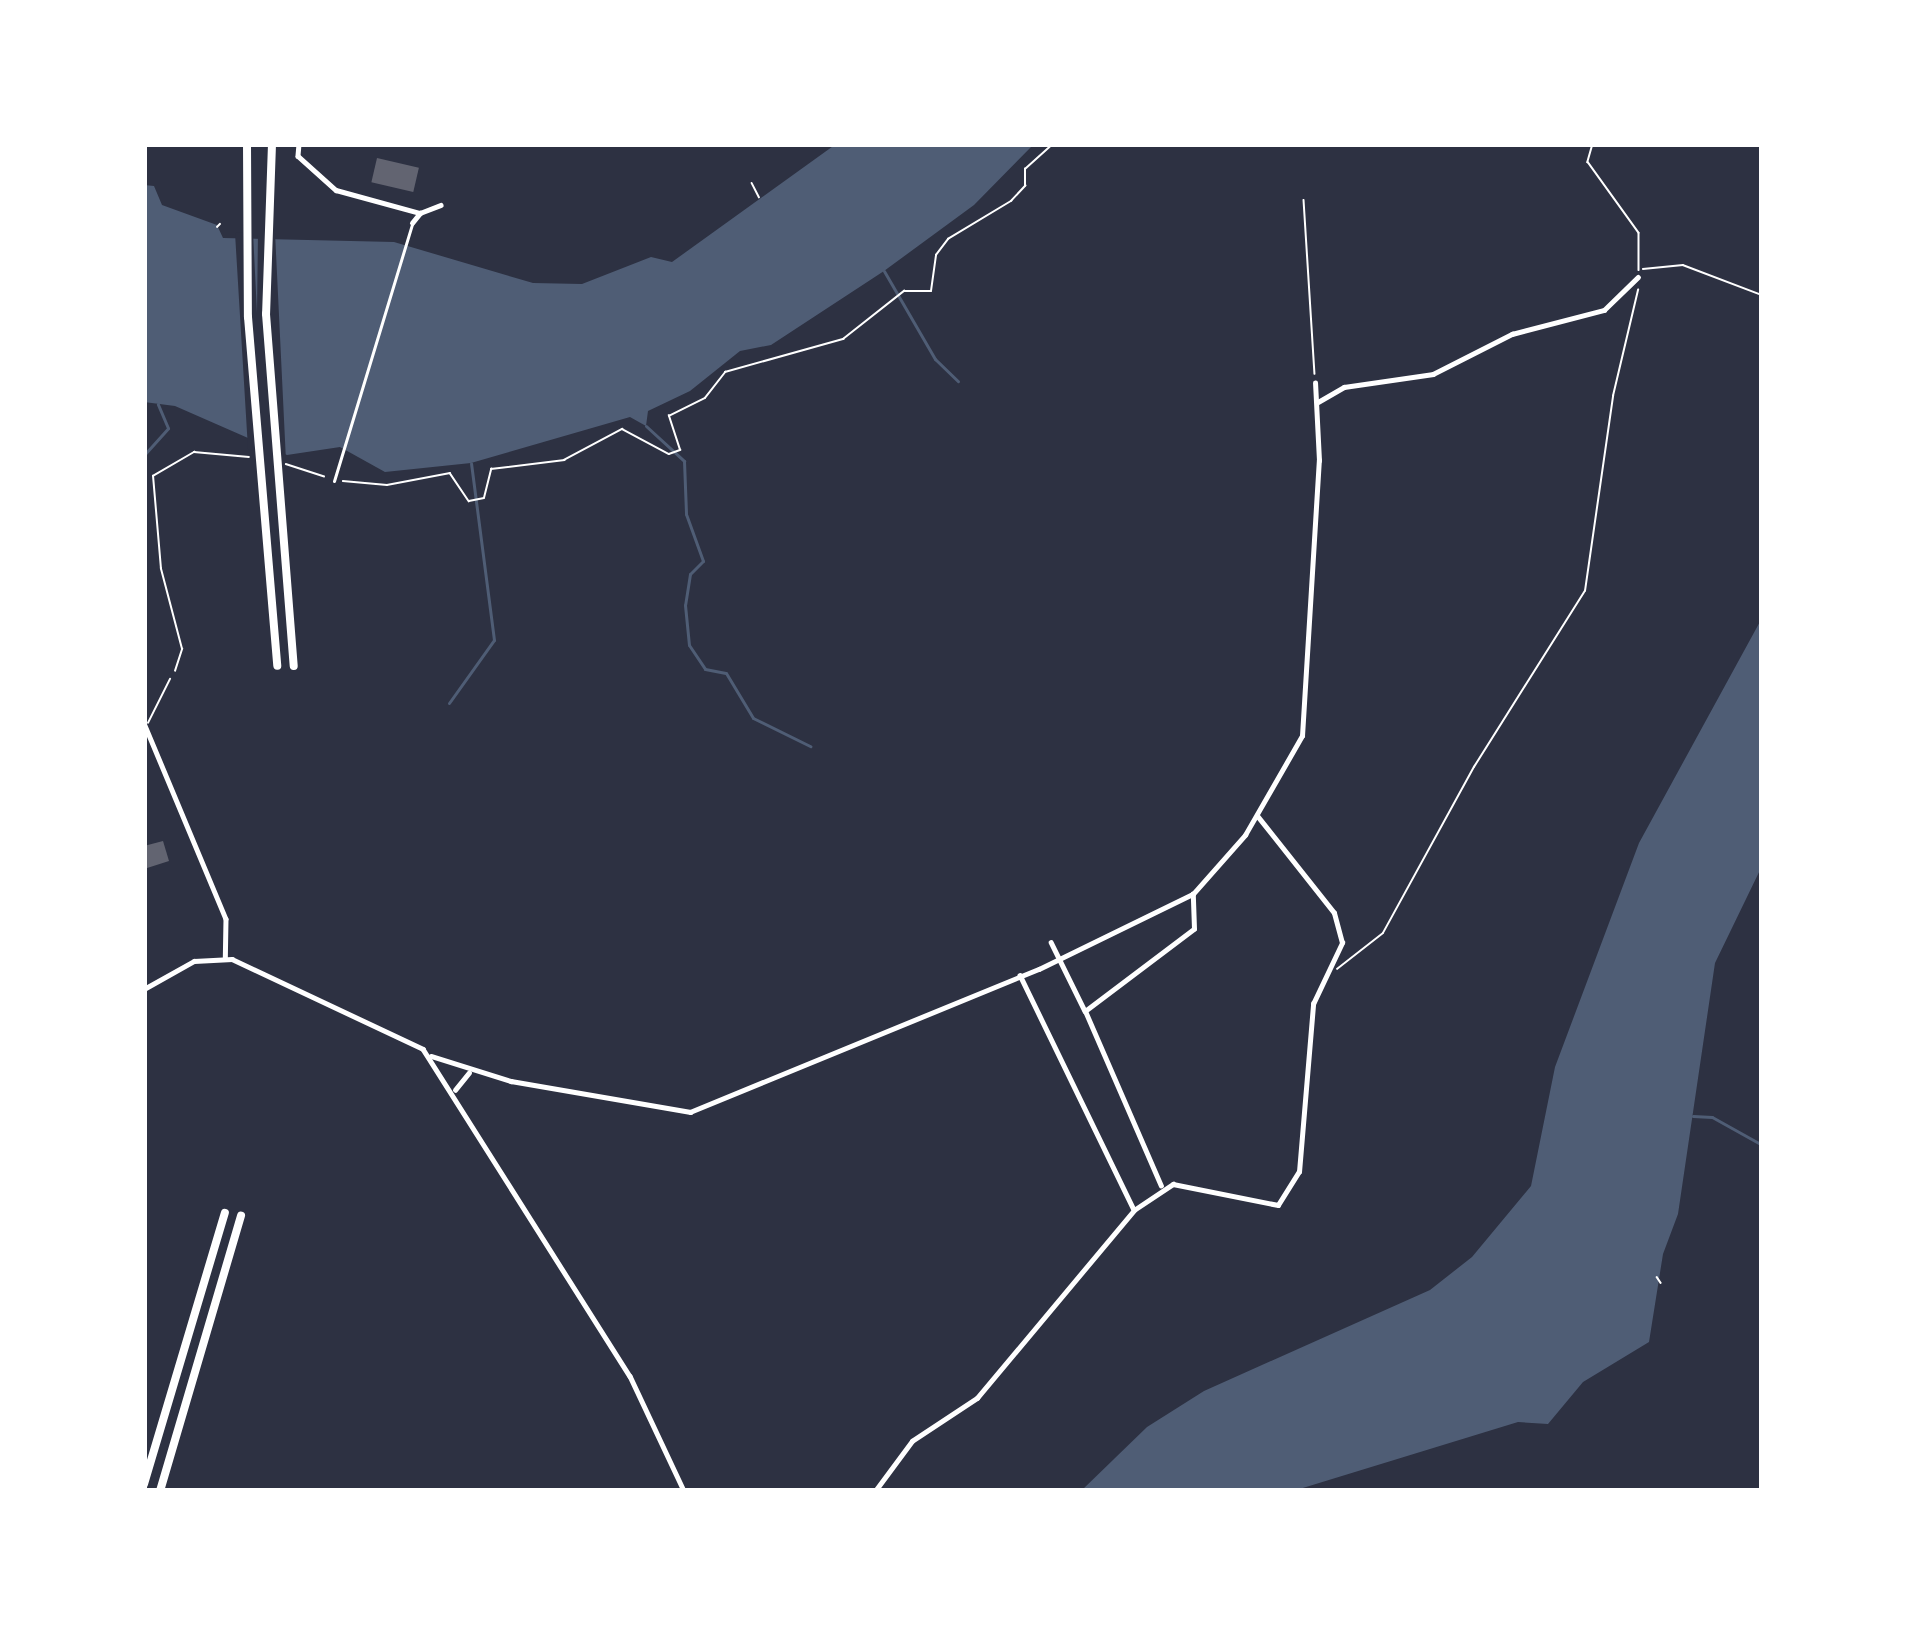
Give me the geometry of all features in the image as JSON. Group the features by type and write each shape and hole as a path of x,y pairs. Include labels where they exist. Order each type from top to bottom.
{"highway":[{"path":"247,144 245,274 278,666"},
{"path":"272,144 266,314 294,666"},
{"path":"144,1484 225,1213"},
{"path":"160,1491 241,1216"}],"street":[{"path":"299,144 298,156 329,187 420,213"},
{"path":"334,480 412,225 420,213 441,205"},
{"path":"1318,402 1344,387 1433,374 1512,334 1604,310 1638,277"},
{"path":"144,989 194,962 225,958 406,1037 431,1056 475,1073 690,1112 1059,960 1193,894 1258,817 1302,736 1316,383"},
{"path":"146,723 226,919 225,958"},
{"path":"875,1491 912,1441 970,1404 1135,1210 1161,1186 1204,1188 1266,1208 1291,1193 1304,1148 1313,1004 1333,970 1338,922 1258,817"},
{"path":"1085,1011 1194,929 1193,894"},
{"path":"1051,942 1161,1186"},
{"path":"1020,975 1135,1210"},
{"path":"431,1056 630,1376 684,1491"},
{"path":"456,1095 461,1075 475,1073"},
{"path":"1762,1394 1762,1453"}],"lane":[{"path":"146,723 170,679"}],"path":[{"path":"334,480 387,485 450,472 471,501 484,498 490,469 564,460 622,429 669,454 680,450 669,416 705,398 725,372 843,340 904,291 931,291 936,255 948,239 1011,201 1025,186 1025,169 1053,144"},
{"path":"1333,970 1363,956 1383,933 1474,767 1585,591 1613,396 1640,307 1639,233 1588,162 1593,144"},
{"path":"752,183 759,197"},
{"path":"1304,200 1316,383"},
{"path":"1638,277 1643,268 1672,263 1762,295"},
{"path":"168,461 155,472 151,497 182,650 170,679"},
{"path":"1657,1277 1661,1283"}],"water":[{"path":"836,144 1034,144 974,205 884,271 771,345 740,351 690,391 648,411 646,426 630,417 471,463 385,472 340,447 287,455 175,406 144,402 144,185 154,186 162,205 217,225 223,238 394,242 533,283 582,284 651,257 672,262"},
{"path":"1762,618 1762,866 1715,963 1678,1214 1663,1254 1649,1342 1583,1382 1548,1424 1518,1422 1293,1491 1081,1491 1147,1427 1204,1391 1430,1290 1472,1257 1531,1186 1555,1067 1639,843"}],"pier":[{"path":"253,232 257,313 258,232 275,232 286,461 248,449 235,233"}],"building":[{"path":"377,158 419,168 413,192 371,182"},
{"path":"163,841 169,861 144,869 144,846"}],"waterway":[{"path":"884,271 935,359 958,381"},
{"path":"144,455 168,428 158,404"},
{"path":"646,426 684,461 686,514 703,561 690,574 685,605 689,645 705,669 726,673 753,718 810,746"},
{"path":"449,703 494,640 471,463"},
{"path":"1693,1116 1712,1117 1762,1145"}]}
